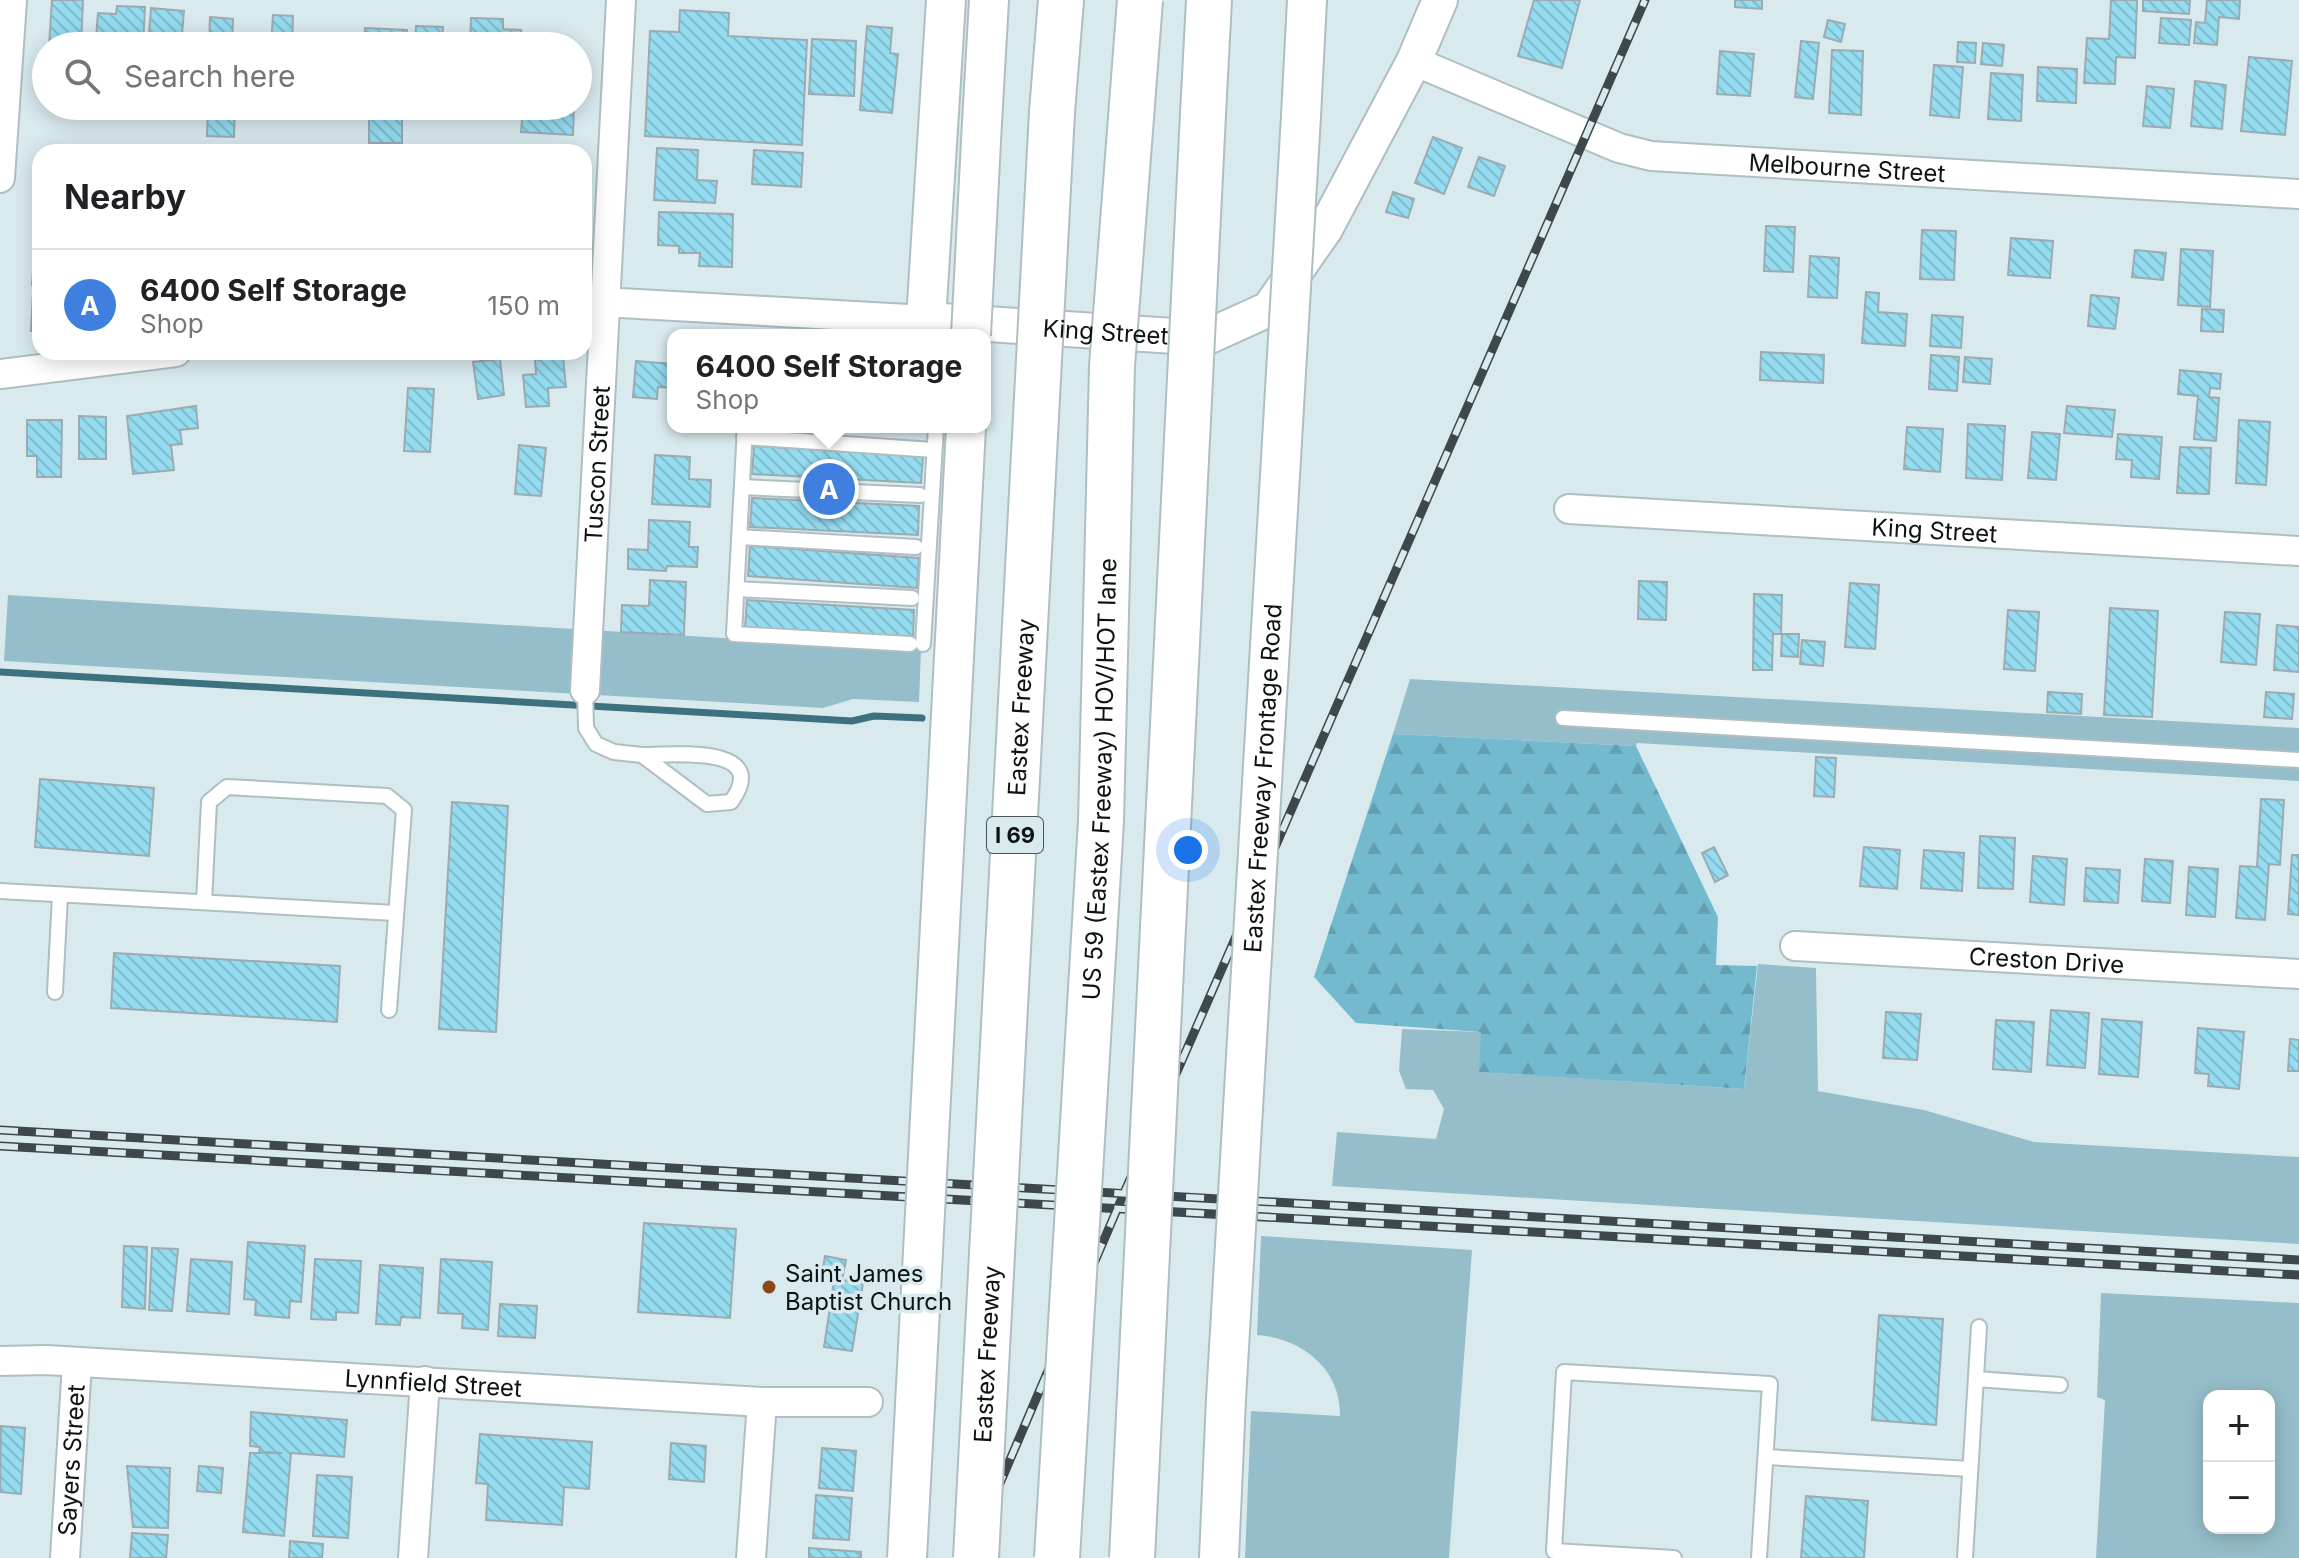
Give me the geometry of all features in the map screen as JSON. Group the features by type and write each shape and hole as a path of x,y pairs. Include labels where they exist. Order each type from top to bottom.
{"highway":[{"name":"Eastex Freeway","path":"976,1558 1052,112 1061,0"},
{"name":"US 59 (Eastex Freeway) HOV/HOT lane","path":"1057,1558 1101,821 1112,366 1140,0"},
{"path":"1132,1558 1209,0"}],"main road":[{"path":"945,328 946,0"},
{"path":"945,328 982,122 989,0"},
{"name":"Eastex Freeway Frontage Road","path":"1219,1558 1307,0"},
{"path":"907,1558 966,433"}],"street":[{"path":"0,178 12,0"},
{"name":"Tuscon Street","path":"585,690 594,300 621,0"},
{"name":"King Street","path":"991,330 1205,338 1269,309 1325,229 1414,61 1440,0"},
{"name":"Melbourne Street","path":"1414,61 1619,148 1651,156 2299,194"},
{"name":"King Street","path":"594,300 971,329"},
{"path":"0,374 112,360"},
{"name":"King Street","path":"1569,509 2299,551"},
{"name":"Creston Drive","path":"1795,946 2299,974"},
{"name":"Lynnfield Street","path":"0,1361 425,1381 762,1402 868,1402"},
{"name":"Sayers Street","path":"65,1558 77,1363"},
{"path":"413,1558 425,1381"},
{"path":"751,1558 762,1402"}],"lane":[{"path":"745,433 734,634 916,644 935,433"},
{"path":"756,433 934,450"},
{"path":"742,487 920,495"},
{"path":"739,537 916,547"},
{"path":"737,589 912,598"},
{"path":"585,690 586,728 596,744 614,752 642,755 715,755 737,767 741,778 739,791 731,802 707,804 642,755"},
{"path":"1563,718 1773,727 2299,760"},
{"path":"204,902 209,802 227,787 387,796 404,810 389,1010"},
{"path":"0,891 395,913"},
{"path":"55,992 60,895"},
{"path":"1965,1558 1979,1327"},
{"path":"1674,1558 1554,1551 1564,1372 1770,1384 1759,1558"},
{"path":"1976,1379 2060,1385"},
{"path":"1766,1457 1970,1469"}],"shaded area":[{"path":"8,595 921,650 919,702 853,699 823,708 4,661"},
{"path":"1410,679 2299,728 2299,781 1637,743 1636,746 1393,734"},
{"path":"1758,964 1816,968 1818,1091 1924,1110 2034,1142 2299,1157 2299,1244 1332,1186 1337,1132 1436,1139 1444,1109 1433,1090 1406,1089 1399,1071 1402,1029 1482,1032 1480,1072 1744,1089"},
{"path":"1261,1236 1472,1250 1449,1558 1245,1558 1251,1411 1340,1416 1334,1384 1315,1359 1289,1342 1257,1335"},
{"path":"2101,1293 2299,1303 2299,1558 2096,1558 2105,1400 2097,1397"}],"green space":[{"path":"1393,734 1636,746 1718,917 1716,965 1757,966 1744,1089 1479,1072 1481,1032 1356,1023 1314,977"}],"building":[{"path":"52,0 83,0 82,32 50,32"},
{"path":"1534,0 1580,0 1562,68 1518,56"},
{"path":"1735,0 1762,0 1762,9 1735,7"},
{"path":"2111,0 2137,0 2135,58 2116,57 2115,84 2084,83 2087,38 2109,39"},
{"path":"2143,0 2190,0 2189,14 2143,11"},
{"path":"2207,0 2240,0 2239,19 2219,17 2217,45 2194,43 2196,22 2205,23"},
{"path":"117,6 145,7 144,32 96,32 98,13 116,14"},
{"path":"151,8 184,11 182,32 149,32"},
{"path":"680,10 729,13 728,36 807,40 802,145 645,136 650,31 679,32"},
{"path":"273,15 293,16 292,32 272,32"},
{"path":"210,17 233,19 233,32 209,32"},
{"path":"471,18 503,19 503,29 521,30 521,32 470,32"},
{"path":"2161,18 2191,20 2189,45 2159,43"},
{"path":"1828,20 1845,24 1841,42 1824,37"},
{"path":"416,26 443,27 443,32 416,32"},
{"path":"867,26 892,28 890,53 898,54 892,113 860,110"},
{"path":"365,28 407,30 407,32 365,32"},
{"path":"812,39 856,41 854,96 809,94"},
{"path":"1801,41 1819,43 1813,99 1795,97"},
{"path":"1958,42 1976,43 1975,63 1957,62"},
{"path":"1983,43 2004,45 2002,66 1981,64"},
{"path":"1832,50 1863,51 1861,115 1829,113"},
{"path":"1720,51 1754,54 1750,96 1717,94"},
{"path":"2249,57 2292,61 2285,135 2241,131"},
{"path":"1934,65 1963,67 1959,118 1930,115"},
{"path":"2038,67 2077,69 2076,103 2037,101"},
{"path":"1991,73 2023,75 2021,121 1988,119"},
{"path":"2195,81 2226,85 2222,129 2191,126"},
{"path":"2147,86 2174,89 2170,128 2143,126"},
{"path":"208,120 235,120 234,137 207,136"},
{"path":"369,120 402,120 402,143 369,143"},
{"path":"522,120 574,120 573,135 521,132"},
{"path":"1433,137 1462,148 1444,194 1415,183"},
{"path":"657,148 698,150 697,180 717,181 715,203 654,200"},
{"path":"754,150 803,153 801,187 752,184"},
{"path":"1479,157 1505,166 1494,196 1468,187"},
{"path":"1393,192 1414,199 1408,218 1386,212"},
{"path":"659,212 733,214 732,267 699,266 700,253 679,253 679,246 658,245"},
{"path":"1766,226 1795,227 1793,272 1764,271"},
{"path":"1922,230 1956,231 1954,280 1920,279"},
{"path":"2011,238 2053,241 2050,278 2008,275"},
{"path":"2181,249 2213,251 2210,307 2178,305"},
{"path":"2135,250 2166,253 2163,280 2132,277"},
{"path":"1810,256 1839,258 1837,298 1808,297"},
{"path":"1866,292 1879,293 1878,312 1907,314 1905,346 1862,343"},
{"path":"2091,295 2119,298 2115,329 2088,326"},
{"path":"2202,309 2224,310 2223,332 2201,331"},
{"path":"1932,315 1963,317 1961,348 1930,346"},
{"path":"1761,352 1824,355 1823,383 1760,380"},
{"path":"1931,355 1959,357 1957,391 1929,389"},
{"path":"1965,357 1992,359 1990,384 1963,382"},
{"path":"500,360 504,395 478,399 473,362"},
{"path":"535,360 563,360 566,387 548,388 549,406 526,407 523,375 536,374"},
{"path":"636,361 667,364 667,388 658,387 657,399 633,397"},
{"path":"2180,370 2221,374 2220,389 2210,388 2209,397 2219,398 2216,441 2194,439 2198,396 2178,394"},
{"path":"408,388 434,389 430,452 404,451"},
{"path":"196,406 198,428 180,430 182,444 171,445 174,470 133,474 127,416"},
{"path":"2067,406 2115,410 2112,437 2064,433"},
{"path":"79,416 106,417 106,459 79,459"},
{"path":"27,420 62,420 61,477 37,477 37,456 27,456"},
{"path":"2239,420 2270,422 2266,485 2236,483"},
{"path":"1968,424 2005,426 2002,480 1966,478"},
{"path":"1907,427 1943,429 1940,472 1904,469"},
{"path":"2032,432 2060,434 2056,480 2028,478"},
{"path":"2118,434 2162,437 2159,479 2131,477 2132,460 2116,459"},
{"path":"519,445 546,448 541,496 515,494"},
{"path":"754,446 923,456 921,483 752,474"},
{"path":"2180,447 2211,448 2209,494 2177,493"},
{"path":"655,455 690,457 689,479 711,480 710,507 652,504"},
{"path":"752,498 919,506 918,535 750,527"},
{"path":"649,520 690,522 689,547 698,547 697,567 667,566 666,571 628,569 628,549 648,550"},
{"path":"750,546 919,558 917,588 748,576"},
{"path":"650,580 686,582 684,635 621,632 622,605 649,606"},
{"path":"1639,581 1667,582 1666,620 1638,619"},
{"path":"1850,583 1879,585 1875,649 1845,647"},
{"path":"1754,594 1782,595 1781,634 1773,634 1772,670 1753,670"},
{"path":"747,600 914,610 913,638 745,628"},
{"path":"2110,608 2158,611 2152,717 2104,715"},
{"path":"2008,610 2039,612 2035,671 2004,669"},
{"path":"2225,612 2260,614 2256,665 2221,662"},
{"path":"2277,625 2299,627 2299,672 2274,670"},
{"path":"1782,634 1799,634 1798,657 1781,656"},
{"path":"1802,640 1825,642 1823,666 1800,664"},
{"path":"2048,692 2082,694 2081,714 2047,712"},
{"path":"2266,692 2294,694 2292,719 2264,717"},
{"path":"1816,757 1836,758 1834,797 1814,796"},
{"path":"40,779 154,788 149,856 35,847"},
{"path":"2261,799 2284,800 2280,865 2269,864 2265,920 2236,918 2240,866 2257,867"},
{"path":"452,802 508,806 496,1032 439,1029"},
{"path":"1980,836 2015,838 2013,889 1978,888"},
{"path":"1714,847 1728,875 1715,882 1702,853"},
{"path":"1864,847 1900,850 1897,889 1860,886"},
{"path":"1924,850 1964,853 1962,891 1921,888"},
{"path":"2292,855 2299,855 2299,915 2288,914"},
{"path":"2033,856 2067,859 2064,905 2030,902"},
{"path":"2145,859 2173,861 2170,903 2142,901"},
{"path":"2189,867 2218,869 2215,917 2186,915"},
{"path":"2086,868 2120,870 2118,903 2084,901"},
{"path":"114,953 340,966 337,1022 111,1008"},
{"path":"2051,1010 2089,1013 2085,1068 2047,1065"},
{"path":"1886,1012 1921,1014 1917,1060 1883,1058"},
{"path":"2102,1019 2142,1022 2138,1077 2099,1074"},
{"path":"1996,1020 2034,1022 2031,1072 1993,1069"},
{"path":"2198,1028 2244,1032 2239,1089 2208,1086 2209,1074 2195,1073"},
{"path":"2290,1039 2299,1040 2299,1071 2288,1071"},
{"path":"644,1223 736,1229 730,1318 638,1312"},
{"path":"248,1242 305,1246 301,1302 290,1301 289,1318 255,1315 256,1300 244,1299"},
{"path":"124,1246 147,1247 145,1309 122,1307"},
{"path":"152,1248 178,1249 172,1311 149,1310"},
{"path":"825,1256 846,1260 842,1280 863,1283 852,1351 824,1347 835,1275 822,1273"},
{"path":"191,1259 232,1262 229,1314 187,1311"},
{"path":"315,1259 361,1261 358,1313 336,1312 336,1320 311,1319"},
{"path":"441,1259 492,1262 488,1330 462,1328 463,1314 438,1313"},
{"path":"380,1265 423,1268 420,1318 401,1317 400,1325 376,1324"},
{"path":"500,1304 537,1306 535,1338 498,1336"},
{"path":"1879,1315 1943,1319 1936,1425 1872,1420"},
{"path":"251,1412 347,1420 344,1457 291,1453 284,1536 243,1532 250,1453 282,1453 259,1452 260,1447 250,1446"},
{"path":"1,1426 25,1428 21,1494 0,1492"},
{"path":"480,1434 592,1442 589,1489 564,1487 562,1525 486,1520 488,1484 476,1483"},
{"path":"671,1443 706,1446 704,1482 669,1479"},
{"path":"822,1448 856,1451 853,1491 819,1488"},
{"path":"127,1466 170,1468 168,1528 133,1527"},
{"path":"199,1466 223,1468 221,1493 197,1491"},
{"path":"317,1475 352,1477 348,1538 313,1536"},
{"path":"816,1495 852,1498 849,1540 813,1538"},
{"path":"1806,1496 1868,1501 1864,1558 1801,1558"},
{"path":"132,1533 168,1535 166,1558 130,1558"},
{"path":"290,1541 323,1544 322,1558 289,1558"},
{"path":"809,1548 861,1552 861,1558 809,1558"}],"waterway":[{"path":"0,672 852,721 874,716 922,718"}],"railway":[{"path":"968,1558 1645,0"},
{"path":"0,1130 2299,1260"},
{"path":"0,1146 2299,1275"}],"place":[{"name":"6400 Self Storage","path":"829,489"},
{"name":"Saint James Baptist Church","path":"769,1287"}]}
